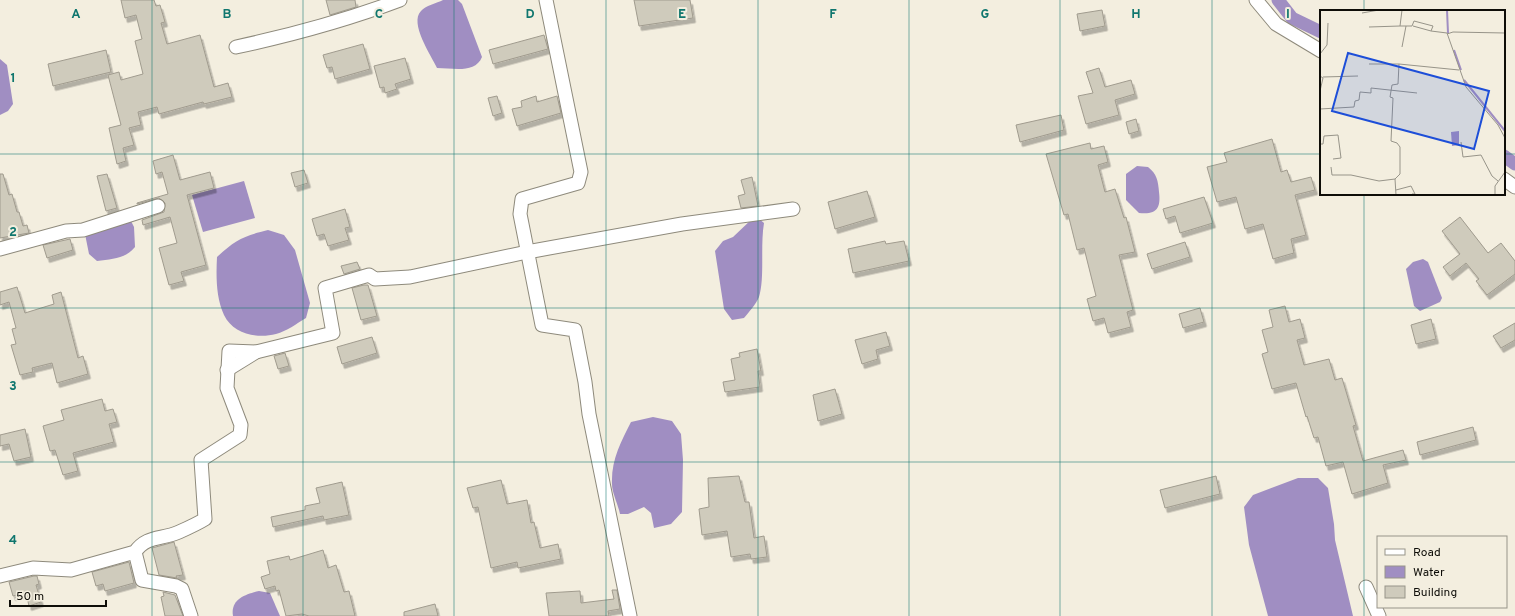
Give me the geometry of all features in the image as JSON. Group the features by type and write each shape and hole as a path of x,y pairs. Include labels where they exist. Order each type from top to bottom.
{"street":[{"path":"236,47 289,35 369,12 400,0"},
{"path":"546,0 581,172 578,183 522,198 520,214 542,325 575,330 585,382 589,414 630,616"},
{"path":"1256,0 1276,24 1320,50"},
{"path":"1505,180 1515,187"},
{"path":"0,249 66,231 82,230 158,206"},
{"path":"0,576 33,568 72,570 134,552 147,540 178,533 205,519 201,460 240,435 241,425 226,388 228,351 256,352 333,333 325,288 370,276 375,279 410,277 527,252 682,224 793,209"},
{"path":"134,552 142,580 176,586 182,589 191,616"},
{"path":"1366,587 1379,616"}],"water":[{"path":"443,0 458,0 462,4 482,57 474,66 463,69 437,68 422,39 419,31 418,16 425,8"},
{"path":"0,59 7,65 13,104 8,111 0,115"},
{"path":"1137,166 1148,167 1155,175 1157,181 1159,202 1156,209 1150,213 1139,213 1126,200 1126,174"},
{"path":"244,181 255,218 203,232 192,195"},
{"path":"758,218 764,223 762,242 762,280 759,297 744,318 732,320 724,309 715,251 723,241 733,237 752,219"},
{"path":"130,219 134,227 135,247 131,251 118,258 97,261 89,254 85,234"},
{"path":"268,230 284,235 295,250 310,303 306,318 284,331 276,334 261,336 246,334 233,327 224,315 221,308 218,294 217,257 229,246 240,239"},
{"path":"1423,259 1428,262 1442,298 1440,302 1420,311 1414,306 1406,269 1413,262"},
{"path":"653,417 672,421 681,434 683,460 682,512 671,524 654,528 651,513 644,507 628,514 620,514 612,484 615,459 620,444 631,422"},
{"path":"1298,478 1318,478 1328,488 1335,540 1353,616 1268,616 1249,545 1244,507 1253,495"},
{"path":"259,591 270,593 280,616 233,616 236,601 244,596"}],"building":[{"path":"121,0 154,0 156,6 160,5 165,22 161,23 167,44 200,35 214,87 228,83 232,97 204,104 203,102 159,114 157,107 138,112 141,125 129,128 134,145 123,148 126,161 117,164 109,128 121,125 108,75 119,72 121,80 143,74 135,41 142,39 136,15 125,18"},
{"path":"326,0 355,0 356,7 330,15"},
{"path":"634,0 690,0 693,18 639,26"},
{"path":"1102,10 1105,26 1080,31 1077,14"},
{"path":"544,35 548,49 493,64 489,50"},
{"path":"363,44 370,69 335,79 332,67 327,68 323,55"},
{"path":"106,50 111,72 53,86 48,64"},
{"path":"405,58 411,79 395,84 397,89 385,93 384,87 380,88 374,66"},
{"path":"1099,68 1105,87 1131,80 1135,94 1115,100 1119,115 1086,124 1078,96 1093,93 1086,72"},
{"path":"497,96 502,113 493,116 488,98"},
{"path":"536,96 537,102 557,96 561,113 517,126 512,109 522,107 521,101"},
{"path":"1061,115 1064,130 1020,142 1016,125"},
{"path":"1136,119 1139,131 1129,134 1126,122"},
{"path":"1272,139 1281,172 1287,170 1291,182 1311,177 1315,190 1295,195 1306,235 1291,239 1294,253 1273,259 1263,224 1245,229 1236,197 1217,202 1207,167 1227,162 1224,153"},
{"path":"1090,143 1091,149 1104,146 1108,162 1098,165 1105,192 1115,189 1124,218 1126,217 1135,252 1119,255 1133,310 1127,312 1131,327 1108,333 1104,318 1093,321 1087,299 1096,296 1084,248 1077,250 1068,214 1064,215 1046,154"},
{"path":"173,155 180,180 210,172 214,188 187,195 206,265 181,272 184,281 169,285 159,248 177,243 170,217 143,225 142,220 164,212 165,203 159,198 137,203 168,194 162,172 156,174 153,161"},
{"path":"304,170 308,183 295,187 291,173"},
{"path":"0,174 3,174 9,195 12,194 23,226 27,225 29,233 0,238"},
{"path":"107,174 117,208 106,211 97,176"},
{"path":"752,177 758,206 741,208 738,196 745,194 741,180"},
{"path":"867,191 875,217 835,229 828,202"},
{"path":"1204,197 1213,223 1180,233 1175,216 1166,219 1163,209"},
{"path":"345,209 350,227 345,228 349,240 328,246 324,234 317,236 312,219"},
{"path":"1460,217 1488,253 1501,243 1515,261 1515,274 1487,295 1476,281 1479,279 1466,263 1450,276 1443,267 1460,254 1442,231"},
{"path":"70,239 73,250 47,258 43,245"},
{"path":"885,241 886,244 904,241 909,261 853,273 848,249"},
{"path":"1185,242 1190,257 1152,269 1147,254"},
{"path":"357,262 360,269 344,274 341,266"},
{"path":"368,285 377,316 361,320 352,288"},
{"path":"17,287 25,313 54,304 52,295 61,292 78,358 83,356 88,374 57,383 52,363 32,368 33,372 20,375 11,345 16,344 12,329 16,328 9,302 0,305 0,292"},
{"path":"1285,306 1289,322 1300,319 1305,338 1297,340 1304,365 1329,359 1335,380 1342,378 1356,425 1353,426 1363,461 1403,450 1406,460 1383,465 1388,483 1352,494 1343,462 1326,466 1318,437 1314,438 1296,383 1272,389 1262,354 1268,352 1262,330 1273,327 1269,310"},
{"path":"1200,308 1204,322 1183,328 1179,314"},
{"path":"1431,319 1436,339 1416,344 1411,325"},
{"path":"1515,323 1515,340 1501,348 1493,336"},
{"path":"886,332 890,346 876,350 878,359 862,364 855,340"},
{"path":"372,337 377,353 342,364 337,347"},
{"path":"757,349 761,371 758,371 760,387 725,392 723,382 735,380 731,359 740,357 739,353"},
{"path":"285,353 289,366 278,369 274,356"},
{"path":"835,389 842,414 818,421 813,395"},
{"path":"102,399 105,411 113,409 117,422 109,424 114,442 73,453 78,471 63,475 55,450 50,451 43,426 64,420 61,410"},
{"path":"1473,427 1476,440 1420,455 1417,442"},
{"path":"25,429 31,457 14,461 9,444 0,446 0,435"},
{"path":"739,476 745,502 749,502 754,538 764,536 767,557 751,559 750,554 731,557 727,531 702,535 699,509 709,507 708,478"},
{"path":"1216,476 1220,494 1165,508 1160,490"},
{"path":"501,480 507,504 527,500 531,523 534,522 540,548 558,544 561,559 518,568 517,562 491,568 478,507 473,508 467,488"},
{"path":"342,482 349,515 324,520 323,516 273,527 271,517 305,510 305,506 320,503 316,488"},
{"path":"174,542 183,575 176,576 177,578 159,575 152,548"},
{"path":"323,550 328,568 336,565 344,592 349,591 355,616 309,616 302,614 286,616 279,590 276,591 275,586 265,589 261,577 270,574 267,561 289,556 290,560"},
{"path":"129,562 134,583 105,591 103,584 96,586 92,572"},
{"path":"37,576 39,584 36,585 41,602 29,606 26,593 13,596 9,582"},
{"path":"612,590 617,590 620,609 608,611 609,616 549,616 546,593 580,591 581,603 614,599"},
{"path":"163,592 175,595 183,616 165,616 161,597 164,596"},
{"path":"435,604 438,616 404,616 404,612"}],"waterway":[{"path":"1278,0 1292,18 1320,32"},
{"path":"1505,157 1515,164"}]}
